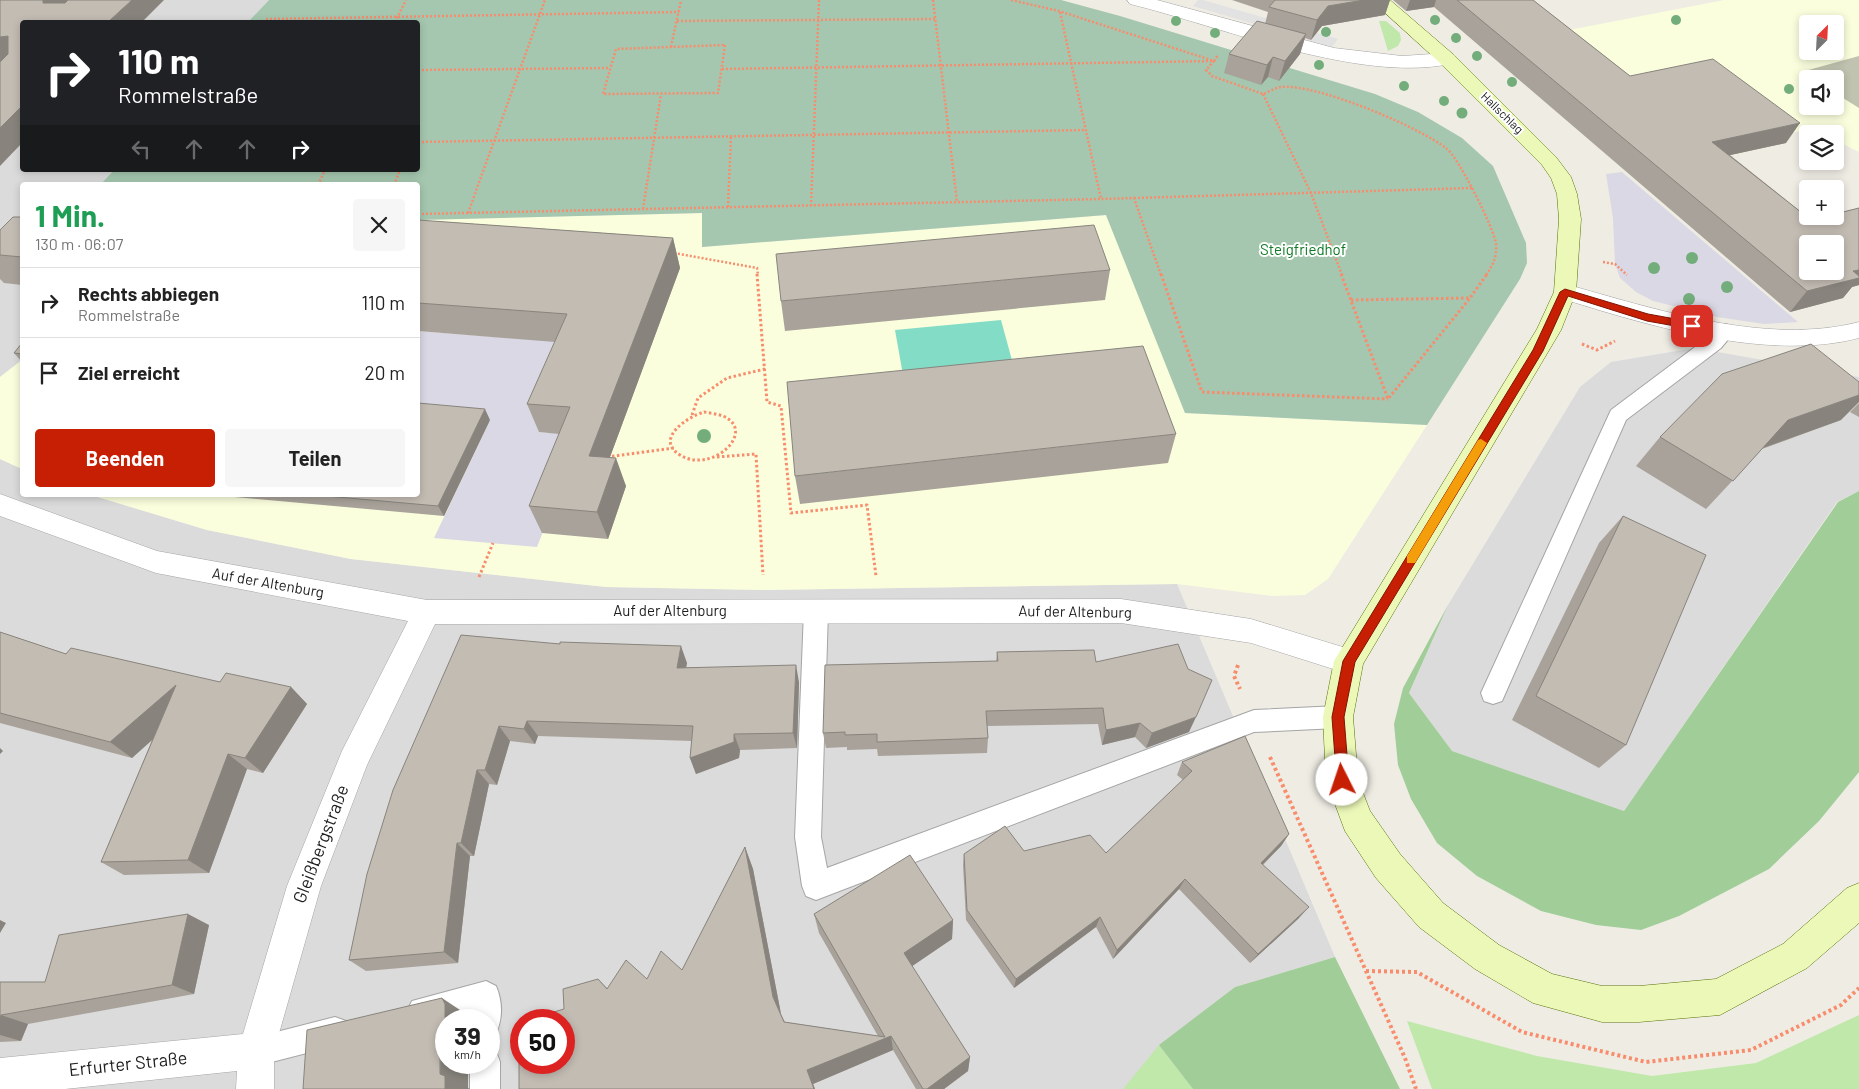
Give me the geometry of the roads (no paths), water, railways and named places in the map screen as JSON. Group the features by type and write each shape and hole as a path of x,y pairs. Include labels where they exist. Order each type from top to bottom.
{"main road":[{"name":"Hallschlag","path":"1349,661 1538,351 1565,292 1569,255 1570,219 1567,194 1561,177 1530,140 1447,59 1380,0"},
{"path":"1349,661 1338,717 1342,780 1357,820 1388,866 1431,915 1487,957 1546,990 1602,1004 1640,1004 1720,998 1795,956 1859,900"}],"street":[{"path":"1136,0 1245,31 1342,55 1404,63 1447,59"},
{"path":"1565,292 1647,317 1726,331 1803,338 1842,335 1859,330"},
{"name":"Auf der Altenburg","path":"0,505 156,562 428,612 1121,611 1251,632 1349,661"},
{"name":"Gleißbergstraße","path":"255,1089 256,1051 307,877 353,761 428,612"},
{"name":"Erfurter Straße","path":"0,1077 256,1051"}],"lane":[{"path":"1493,693 1618,415 1714,343 1726,331"},
{"path":"816,611 808,837 816,886 1254,721 1338,717"},
{"path":"400,1017 486,996 486,1009"},
{"path":"256,1051 361,1026"},
{"path":"485,1074 485,1089"}],"park label":[{"name":"Steigfriedhof","path":"1303,250"}]}
